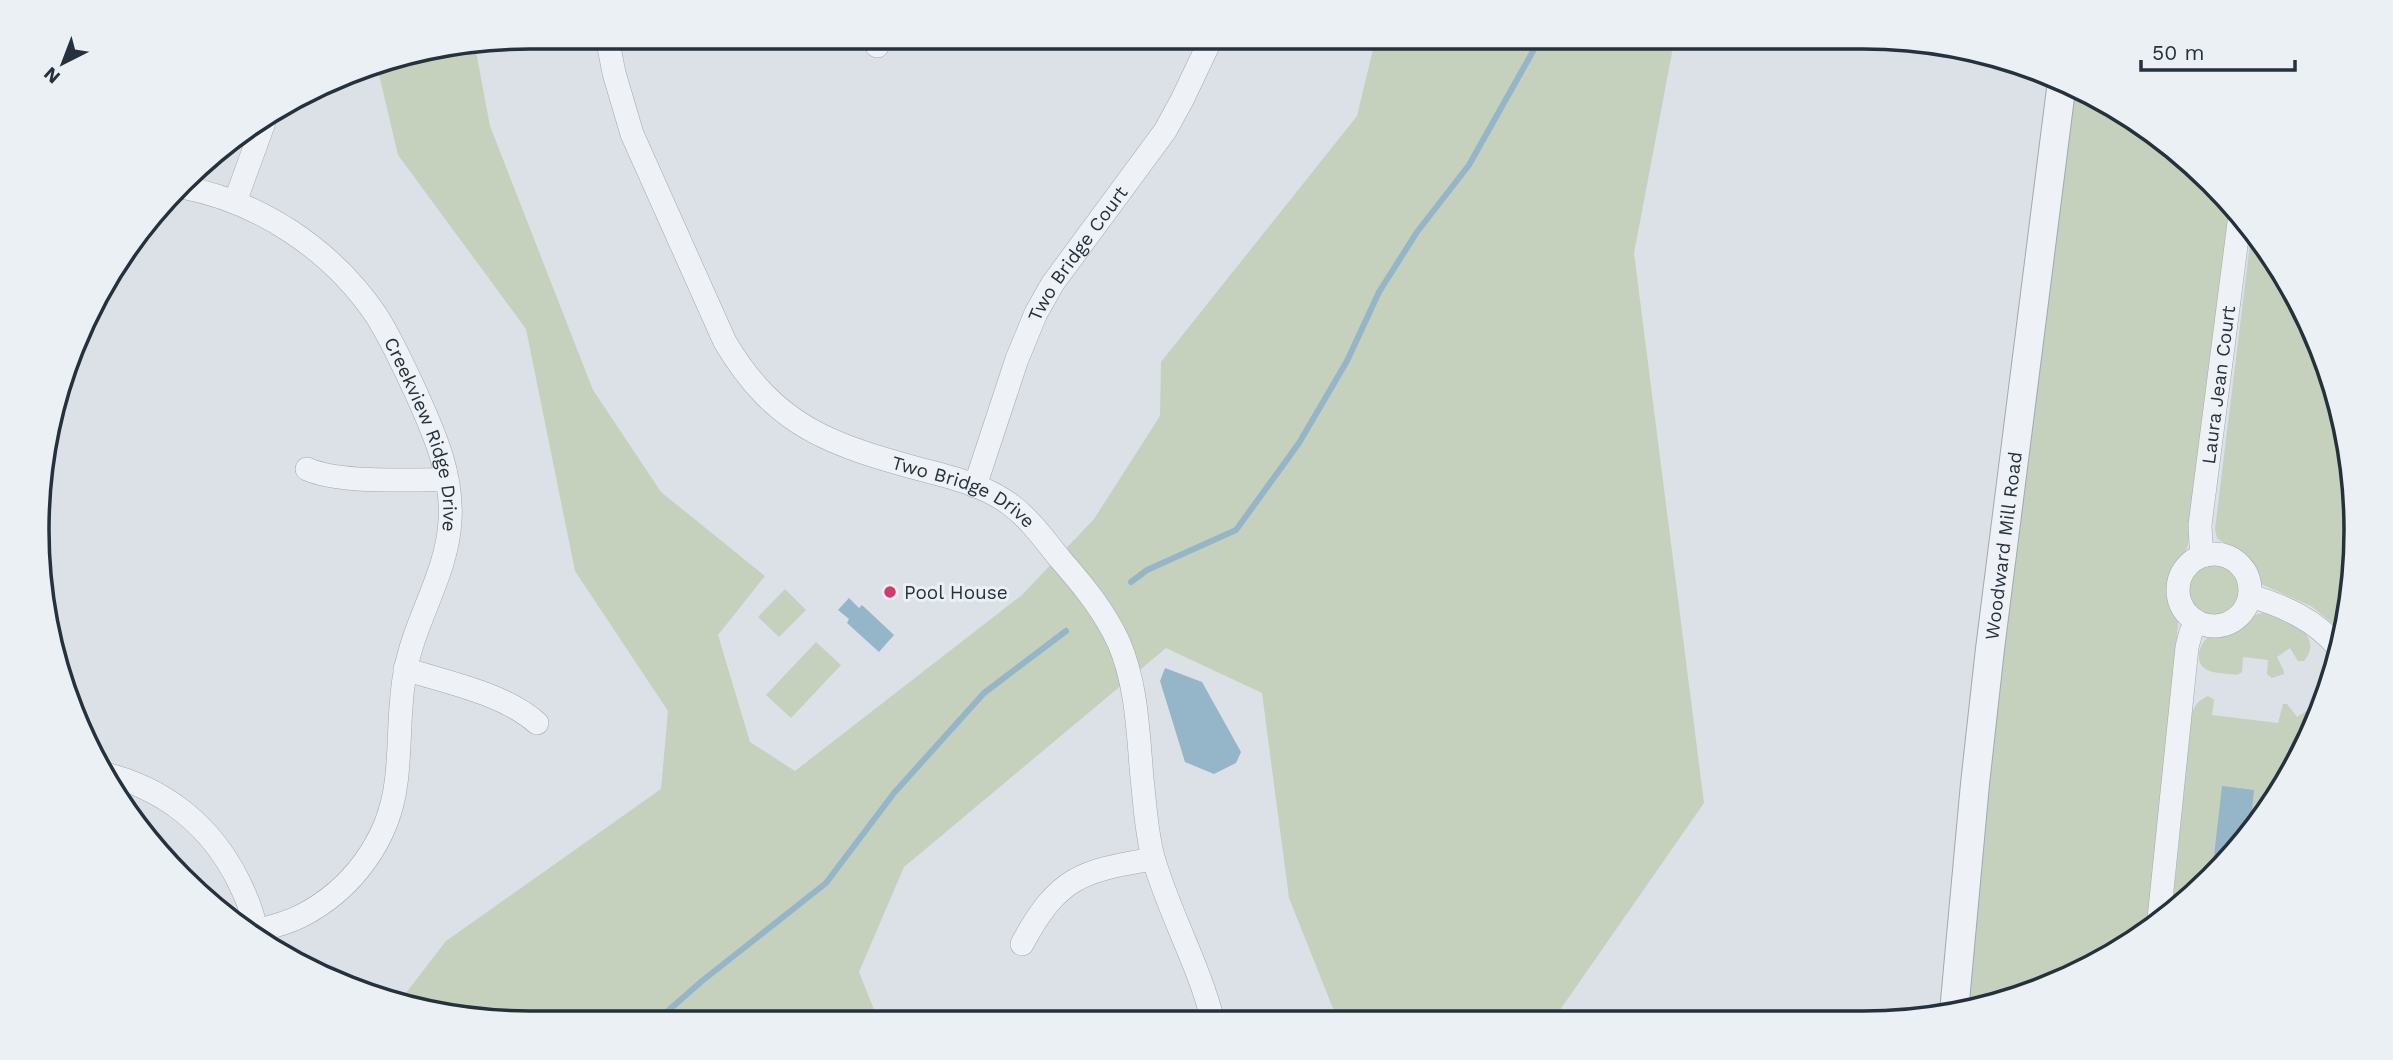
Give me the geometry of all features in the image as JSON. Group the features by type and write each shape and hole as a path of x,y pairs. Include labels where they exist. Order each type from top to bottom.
{"street":[{"name":"Two Bridge Drive","path":"610,49 619,94 640,154 725,342 754,384 791,418 828,440 855,451 975,486 1012,506 1090,596 1119,643 1133,691 1147,830 1153,859 1209,1011"},
{"name":"Two Bridge Court","path":"975,486 1035,313 1053,283 1165,131 1206,49"},
{"name":"Woodward Mill Road","path":"1955,1002 1989,663 2061,92"},
{"path":"235,202 261,132"},
{"name":"Creekview Ridge Drive","path":"191,189 235,202 258,212 299,237 332,264 361,296 397,352 435,438 447,480 450,521 445,551 405,669 399,712 397,780 393,803 379,841 355,873 329,897 301,916 265,931"},
{"name":"Laura Jean Court","path":"2205,555 2201,545 2200,525 2238,229"},
{"path":"307,469 319,474 347,477 447,480"},
{"path":"2205,555 2224,555 2241,565 2248,576 2250,596 2243,613 2233,622 2216,627 2197,623 2187,615 2180,605 2178,586 2184,569 2193,560 2205,555"},
{"path":"2250,596 2299,614 2331,640"},
{"path":"2160,909 2187,647 2197,623"},
{"path":"405,669 502,701 537,723"},
{"path":"117,776 153,791 200,825 231,866 247,898 254,924"},
{"path":"1022,944 1048,902 1071,882 1110,867 1153,859"}],"green space":[{"path":"1373,49 1673,49 1634,253 1704,803 1559,1011 1334,1011 1289,898 1262,693 1166,648 904,867 859,972 875,1011 499,1010 436,1002 405,995 446,941 661,789 668,711 575,571 526,329 398,155 379,74 436,58 476,52 490,126 593,390 661,492 765,576 718,635 750,742 795,771 1022,595 1094,519 1160,416 1161,362 1357,116"},
{"path":"2071,97 2104,113 2156,148 2203,190 2229,218 2188,545 2169,585 2169,595 2178,626 2148,918 2076,961 2018,985 1966,1000 1971,915"},
{"path":"2250,244 2280,290 2307,346 2328,406 2335,436 2344,530 2340,593 2335,625 2311,606 2263,585 2256,579 2244,558 2217,538 2215,529"},
{"path":"2207,562 2219,562 2229,566 2237,574 2241,590 2237,606 2229,614 2219,618 2207,618 2197,614 2189,606 2185,596 2185,584 2189,574 2197,566"},
{"path":"785,589 806,610 779,637 758,617"},
{"path":"2263,613 2282,618 2300,628 2306,635 2310,643 2304,661 2298,661 2290,648 2277,657 2284,674 2272,678 2267,674 2268,660 2243,657 2242,672 2237,675 2212,672 2202,666 2199,653 2205,640 2231,631"},
{"path":"816,642 841,665 791,718 766,695"},
{"path":"2208,696 2214,700 2212,715 2278,723 2283,704 2287,704 2297,717 2309,709 2280,770 2245,823 2203,870 2173,898 2191,718 2201,700"}],"water":[{"path":"849,598 859,608 862,605 894,635 879,652 847,623 849,619 838,610"},
{"path":"1165,668 1202,682 1241,752 1236,763 1214,774 1185,762 1160,681"},
{"path":"2222,786 2254,790 2252,813 2225,847 2214,856"}],"waterway":[{"path":"1131,582 1147,570 1236,530 1299,443 1347,361 1379,292 1417,232 1469,165 1534,49"},
{"path":"668,1011 826,883 894,793 984,693 1066,631"}],"place":[{"name":"Pool House","path":"890,592"}]}
